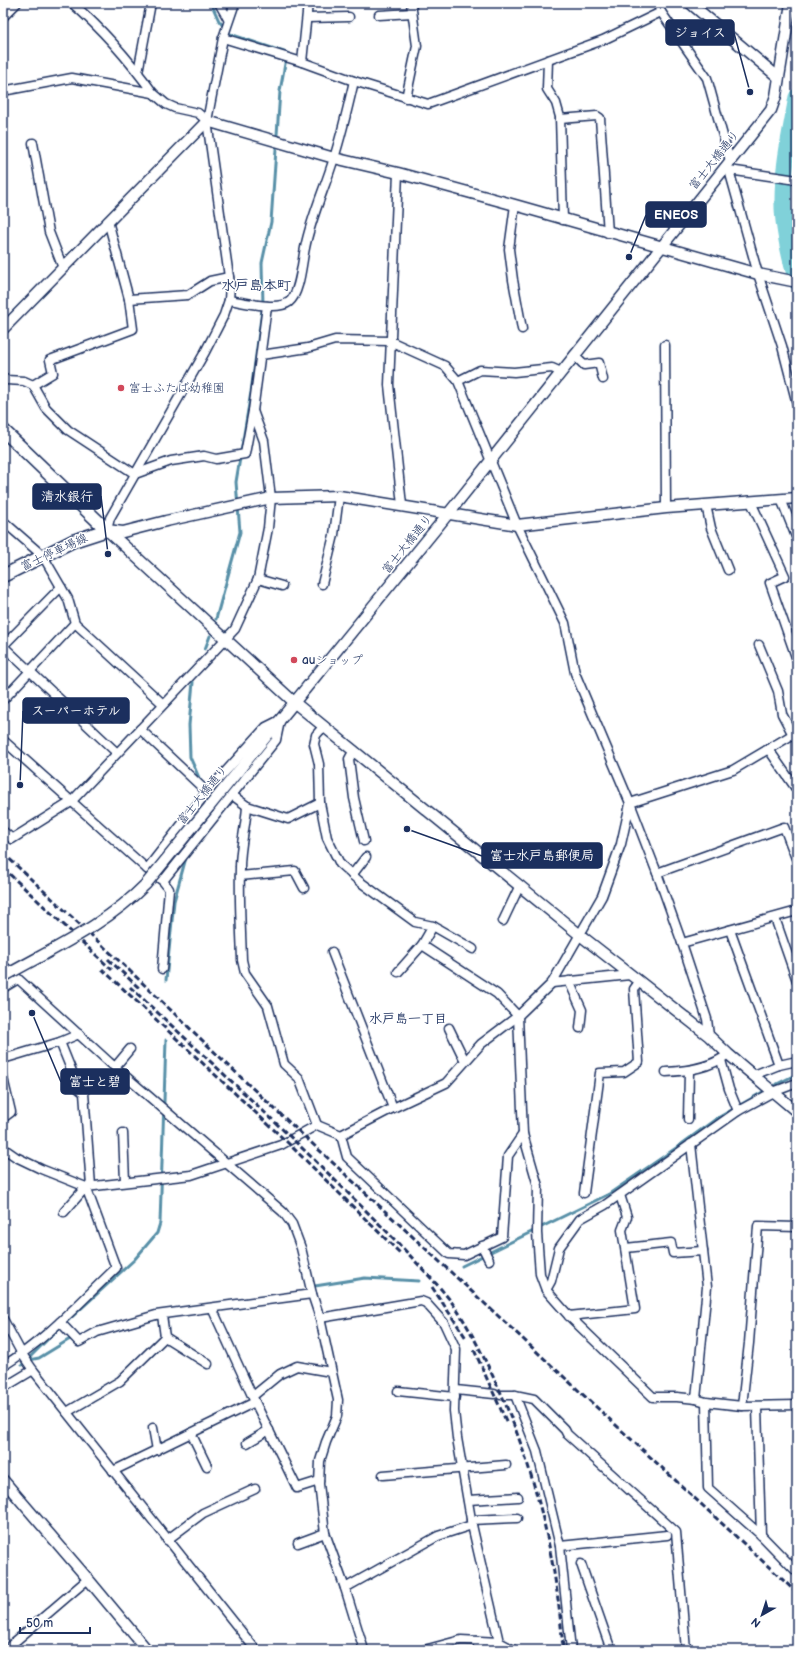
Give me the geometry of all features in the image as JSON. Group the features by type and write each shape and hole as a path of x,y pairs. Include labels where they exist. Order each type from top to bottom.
{"main road":[{"name":"富士停車場線","path":"3,430 107,530 73,541 3,576"}],"street":[{"path":"3,17 17,3"},
{"path":"72,3 85,14 138,72 153,93 166,104 175,108 198,113 207,121 334,158 398,173 608,233 758,274 793,282"},
{"path":"138,72 151,3"},
{"path":"219,3 228,21"},
{"path":"107,530 110,518 205,352 224,315 229,300 229,277 207,121 223,38 235,3"},
{"path":"302,62 308,3"},
{"path":"406,98 417,46 410,3"},
{"path":"657,3 661,12 707,78 728,166 758,274 782,346 797,404"},
{"path":"690,3 778,77"},
{"name":"富士大橋通り","path":"3,976 96,924 134,896 150,879 295,703 661,247 728,166 771,110 776,96 791,3"},
{"path":"223,38 302,62 354,81 428,104 603,40 661,12"},
{"path":"379,15 412,13"},
{"path":"307,18 349,17"},
{"path":"548,60 547,89 556,103 560,119 564,220"},
{"path":"3,88 8,90 72,78 153,93"},
{"path":"229,300 267,306 280,306 288,303 293,298 297,288 307,235 334,158 354,81"},
{"path":"560,119 597,116 600,118 608,233"},
{"path":"3,328 207,121"},
{"path":"33,143 50,232 63,268"},
{"path":"728,166 795,180"},
{"path":"398,173 389,385 402,505"},
{"path":"515,206 509,249 522,329"},
{"path":"33,385 53,373 50,360 133,329 129,299 108,221"},
{"path":"129,299 188,295 210,281 229,277"},
{"path":"135,474 171,461 204,456 216,459 245,454 253,411 267,306"},
{"path":"261,355 308,348 334,340 390,341 445,366 458,381 517,525 565,623 575,673 630,803 657,873 707,1019 709,1036"},
{"path":"665,346 666,508"},
{"path":"574,355 584,365 599,363 603,379"},
{"path":"458,381 480,370 514,372 552,368 561,372"},
{"path":"3,377 6,380 24,381 33,385 46,408 68,430 135,474"},
{"path":"3,831 12,839 71,802 236,629 258,579 268,528 271,498 264,441 253,411"},
{"path":"107,530 123,532 271,498 339,496 402,505 517,525 666,508 797,498"},
{"path":"322,584 334,535 339,496"},
{"path":"781,499 797,539"},
{"path":"751,502 785,576 770,582 797,660"},
{"path":"706,505 711,528 728,570"},
{"path":"3,521 42,556 68,599 75,623 163,704"},
{"path":"107,530 295,703 580,935 709,1036 724,1057 754,1076 797,1112"},
{"path":"258,579 282,586"},
{"path":"61,587 3,646 117,753"},
{"path":"3,700 75,623"},
{"path":"630,803 733,770 769,750 795,733 782,714 778,691 759,645"},
{"path":"147,869 207,792 266,727 280,720"},
{"path":"163,881 276,740 280,720"},
{"path":"324,726 316,735 314,744 319,764 320,803 327,838 340,864 352,875 415,922 433,926 474,949"},
{"path":"140,729 207,792"},
{"path":"3,740 147,869 163,881 169,889 162,969"},
{"path":"354,750 349,759 354,798 364,841"},
{"path":"769,750 797,790"},
{"path":"232,796 247,806 288,819 320,803"},
{"path":"341,1135 446,1083 481,1044 518,1016 552,982 602,896 621,844 630,803"},
{"path":"247,806 246,825 241,851 240,876 242,960 245,973 268,1006 284,1064 299,1078 317,1124 341,1135"},
{"path":"657,873 784,828 797,861"},
{"path":"352,875 366,857"},
{"path":"240,876 295,871 304,888"},
{"path":"503,920 520,885"},
{"path":"682,943 797,911"},
{"path":"775,918 797,981"},
{"path":"398,972 422,945 433,926"},
{"path":"730,930 779,1065"},
{"path":"422,945 497,994 518,1016 523,1134 538,1186 537,1233 540,1274 546,1290 569,1316 653,1397 678,1396 706,1402 757,1407 797,1405"},
{"path":"332,952 393,1108"},
{"path":"3,966 115,1067 283,1212 292,1224 301,1248 320,1318 338,1400 337,1416 320,1461 319,1481 325,1532 345,1588 364,1650"},
{"path":"552,982 630,975"},
{"path":"3,988 18,979"},
{"path":"569,981 582,1010 580,1028"},
{"path":"584,1192 600,1073 624,1072 639,1062 634,989 639,982"},
{"path":"449,1028 465,1061"},
{"path":"3,1059 60,1042 79,1034"},
{"path":"3,1366 23,1356 116,1268 88,1186 84,1092 79,1089 60,1042"},
{"path":"115,1067 130,1049"},
{"path":"666,1072 689,1071 724,1057"},
{"path":"724,1057 733,1099 738,1110"},
{"path":"754,1076 779,1065 797,1061"},
{"path":"688,1120 689,1071"},
{"path":"3,1078 11,1112 3,1118"},
{"path":"546,1290 551,1281 559,1248 580,1219 620,1195 738,1110 772,1091 797,1083"},
{"path":"3,1148 16,1157 41,1169 88,1186 191,1175 281,1145 317,1124"},
{"path":"123,1132 125,1181"},
{"path":"341,1135 347,1157 449,1254 464,1255 486,1253 502,1237 508,1156 523,1134"},
{"path":"691,1144 707,1287 696,1399"},
{"path":"64,1212 88,1186"},
{"path":"569,1316 635,1309 622,1230 627,1218 620,1195"},
{"path":"742,1406 749,1343 758,1226 797,1226"},
{"path":"626,1248 671,1243 673,1253 703,1250"},
{"path":"60,1322 79,1342 97,1332 149,1317 212,1308 311,1289"},
{"path":"320,1318 420,1301 426,1303 444,1323 456,1349 456,1393 454,1411 456,1431 472,1522 499,1642"},
{"path":"212,1308 297,1488 319,1481"},
{"path":"162,1315 165,1337"},
{"path":"3,1319 23,1356 167,1540 256,1650"},
{"path":"165,1337 208,1364"},
{"path":"67,1412 120,1381 165,1337"},
{"path":"113,1471 191,1433 254,1399 280,1374 297,1366 331,1372"},
{"path":"3,1388 33,1369"},
{"path":"398,1391 515,1395 534,1399 565,1430 567,1434 676,1532 686,1650"},
{"path":"515,1395 537,1451 560,1546 571,1650"},
{"path":"706,1402 708,1488 761,1535 797,1572"},
{"path":"757,1407 761,1535"},
{"path":"153,1428 157,1450"},
{"path":"247,1443 269,1430"},
{"path":"191,1433 207,1466"},
{"path":"383,1475 506,1465"},
{"path":"3,1480 88,1579 142,1648"},
{"path":"167,1540 203,1513 255,1489"},
{"path":"468,1500 518,1497"},
{"path":"345,1588 438,1536 472,1522 517,1518"},
{"path":"298,1543 325,1532"},
{"path":"560,1546 667,1535"},
{"path":"581,1564 610,1650"},
{"path":"11,1646 88,1579"},
{"path":"424,1650 461,1640 499,1642 514,1650"},
{"path":"478,1641 479,1650"}],"waterway":[{"path":"211,3 219,21 230,34 287,53 280,91 271,222 262,263 263,305"},
{"path":"797,97 783,187 785,231 797,282"},
{"path":"216,619 240,532 236,482 251,392 262,310"},
{"path":"205,649 210,636"},
{"path":"193,682 189,725 190,757 200,780"},
{"path":"166,980 174,901 187,854"},
{"path":"22,1365 49,1338 134,1260 157,1233 160,1223 166,1040"},
{"path":"771,1087 797,1074"},
{"path":"462,1266 609,1194 716,1119 766,1090"},
{"path":"315,1286 365,1278 419,1281"},
{"path":"29,1360 39,1358 70,1339"}],"railway":[{"path":"3,853 131,972 249,1085 797,1593"},
{"path":"3,868 112,970"},
{"path":"108,959 139,988"},
{"path":"102,969 287,1142 400,1253"},
{"path":"130,987 340,1185 430,1277 449,1298 460,1314 500,1391 513,1422 534,1486 543,1518 556,1583 563,1650"},
{"path":"432,1287 466,1338"},
{"path":"474,1350 507,1423"}],"place":[{"name":"ジョイス","path":"750,92"},
{"name":"ENEOS","path":"629,257"},
{"name":"富士ふたば幼稚園","path":"121,388"},
{"name":"清水銀行","path":"108,554"},
{"name":"auショップ","path":"294,660"},
{"name":"スーパーホテル","path":"20,785"},
{"name":"富士水戸島郵便局","path":"407,829"},
{"name":"富士と碧","path":"32,1013"}],"district":[{"name":"水戸島本町","path":"256,285"},
{"name":"水戸島一丁目","path":"408,1018"}]}
